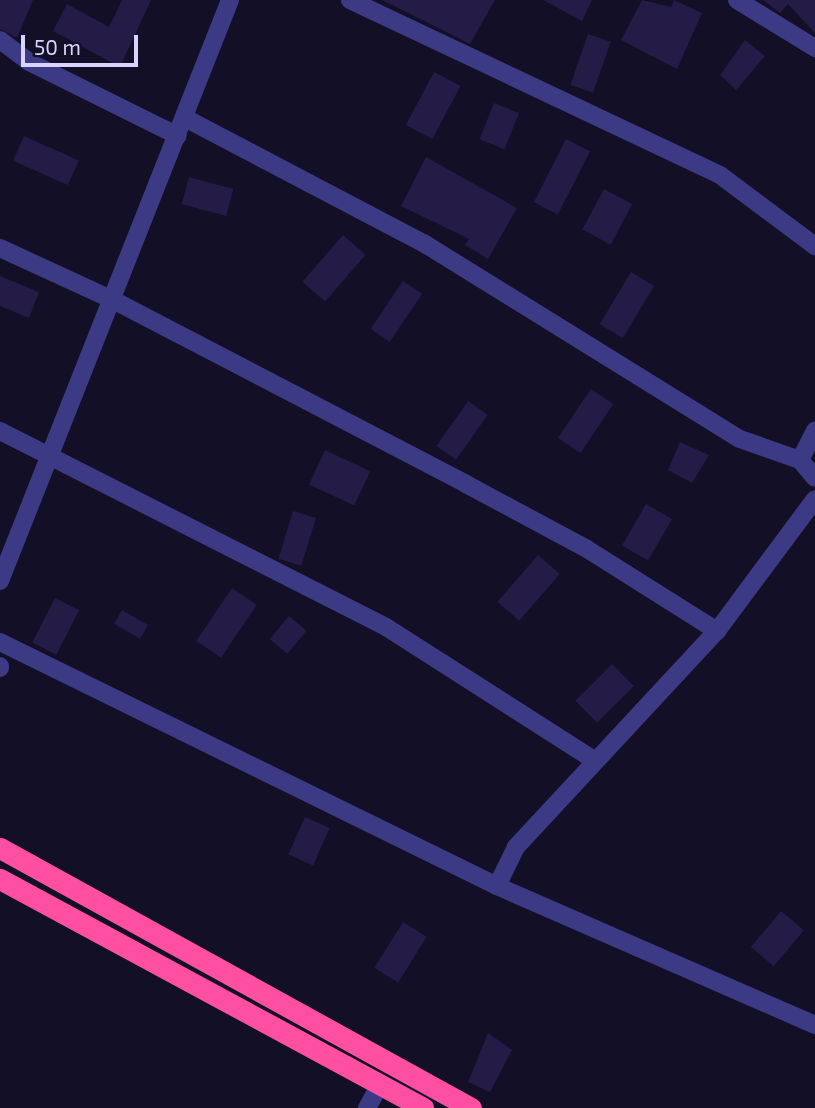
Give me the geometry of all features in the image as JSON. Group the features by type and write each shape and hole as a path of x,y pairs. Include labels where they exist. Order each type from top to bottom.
{"highway":[{"path":"0,848 471,1108"},
{"path":"0,879 423,1108"}],"street":[{"path":"350,0 720,174 815,246"},
{"path":"737,0 815,48"},
{"path":"0,581 185,118 224,4"},
{"path":"0,40 29,62 178,136"},
{"path":"185,118 425,244 740,439 800,460 815,478"},
{"path":"0,248 113,300 587,549 717,631"},
{"path":"0,431 386,627 594,760"},
{"path":"800,460 815,431"},
{"path":"497,886 516,847 594,760 717,631 815,499"},
{"path":"0,642 497,886 815,1025"},
{"path":"367,1108 379,1086"}],"building":[{"path":"0,0 33,0 17,38 0,29"},
{"path":"122,0 151,0 120,67 53,31 67,4 109,27"},
{"path":"382,0 495,0 470,44"},
{"path":"543,0 592,0 582,21"},
{"path":"642,0 671,7 674,0 702,13 677,69 621,40"},
{"path":"763,0 815,0 815,33 788,4 780,13"},
{"path":"588,34 611,42 593,93 570,85"},
{"path":"745,40 765,56 736,90 720,75"},
{"path":"434,72 460,86 432,139 406,125"},
{"path":"494,103 519,113 504,149 479,139"},
{"path":"24,136 79,160 68,185 13,161"},
{"path":"566,139 590,151 558,215 534,202"},
{"path":"426,157 517,208 488,259 465,245 469,239 401,206"},
{"path":"189,177 233,189 226,216 182,204"},
{"path":"604,189 632,204 611,245 582,230"},
{"path":"343,235 366,255 325,301 302,282"},
{"path":"631,272 654,286 623,338 600,324"},
{"path":"0,276 39,292 29,318 0,306"},
{"path":"403,281 422,294 390,342 371,329"},
{"path":"591,389 613,404 580,453 558,438"},
{"path":"468,401 488,415 456,460 436,446"},
{"path":"680,442 709,455 692,483 668,470"},
{"path":"325,450 370,471 354,506 309,484"},
{"path":"646,504 672,519 648,561 622,546"},
{"path":"293,511 316,518 301,566 278,559"},
{"path":"538,555 560,574 519,621 497,602"},
{"path":"232,588 257,605 221,658 196,641"},
{"path":"55,598 79,610 56,655 32,643"},
{"path":"122,610 148,625 140,639 114,624"},
{"path":"289,616 307,631 287,654 270,639"},
{"path":"612,664 634,686 597,723 575,701"},
{"path":"305,817 330,828 313,865 288,854"},
{"path":"781,911 804,930 774,966 751,947"},
{"path":"403,922 427,937 398,983 374,968"},
{"path":"488,1033 512,1050 490,1092 468,1082"}]}
